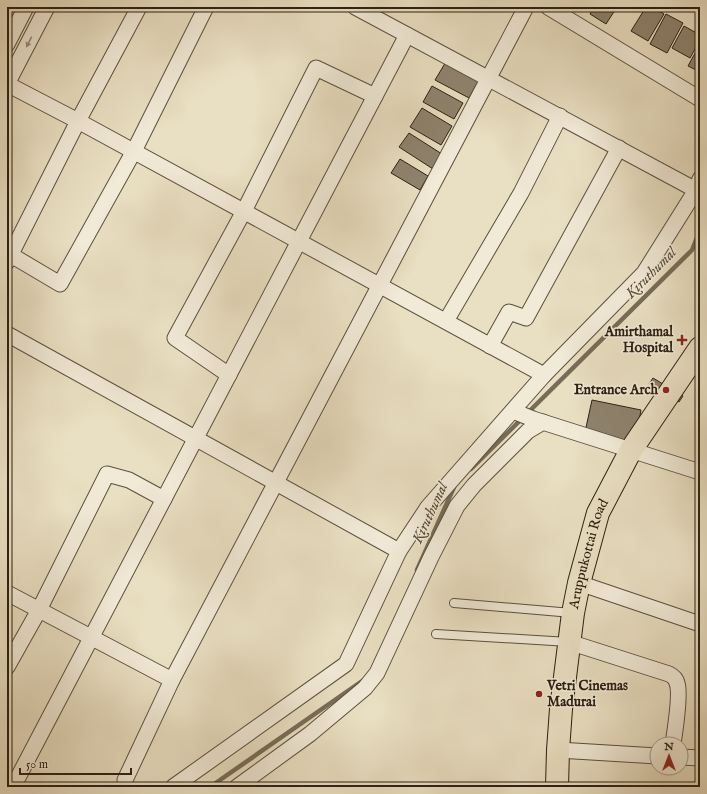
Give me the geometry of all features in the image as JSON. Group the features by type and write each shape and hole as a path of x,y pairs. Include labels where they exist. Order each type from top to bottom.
{"main road":[{"name":"Aruppukottai Road","path":"557,787 561,709 573,613 579,583 598,513 631,450 698,354"}],"street":[{"path":"7,44 26,7"},
{"path":"47,7 7,84 134,151 544,375"},
{"path":"139,7 78,121 9,258 60,284 134,151 206,7"},
{"path":"173,787 346,664 399,551 428,507 527,416 544,375 644,274 698,184 619,148 355,7"},
{"path":"125,780 172,680 526,7"},
{"path":"548,7 700,98"},
{"path":"13,787 407,34"},
{"path":"229,375 175,338 244,211 316,68 375,96"},
{"path":"446,321 521,193 560,116"},
{"path":"490,346 509,312 526,318 619,148"},
{"path":"7,334 399,551"},
{"path":"527,416 700,472"},
{"path":"237,787 310,734 365,688 376,673 457,506 474,485 528,431 527,416"},
{"path":"7,667 39,610 107,474 129,480 164,499"},
{"path":"579,583 700,624"},
{"path":"9,594 172,680"},
{"path":"569,642 669,674 675,678 678,684 678,694 674,736"},
{"path":"558,750 649,756"},
{"path":"689,757 700,758"}],"lane":[{"path":"454,603 573,613"},
{"path":"436,634 569,642"}],"building":[{"path":"594,7 617,7 606,24 590,14"},
{"path":"646,7 653,7 664,14 648,41 631,31"},
{"path":"666,14 683,23 667,53 650,44"},
{"path":"684,26 700,35 700,40 690,58 672,48"},
{"path":"700,44 700,72 688,66"},
{"path":"447,60 480,78 469,98 435,80"},
{"path":"432,86 463,103 454,119 423,102"},
{"path":"422,108 452,126 441,145 410,127"},
{"path":"409,133 442,154 433,169 399,147"},
{"path":"400,159 428,176 420,190 391,173"},
{"name":"Entrance Arch","path":"653,378 683,396 679,402 649,384"},
{"path":"592,400 641,410 635,442 585,432"}],"waterway":[{"name":"Kiruthumal","path":"471,469 692,250 700,230"},
{"name":"Kiruthumal","path":"417,570 455,485"},
{"name":"Kiruthumal","path":"210,787 365,679"}],"place":[{"name":"Amirthamal Hospital","path":"682,340"},
{"name":"Entrance Arch","path":"666,390"},
{"name":"Vetri Cinemas Madurai","path":"539,694"}]}
